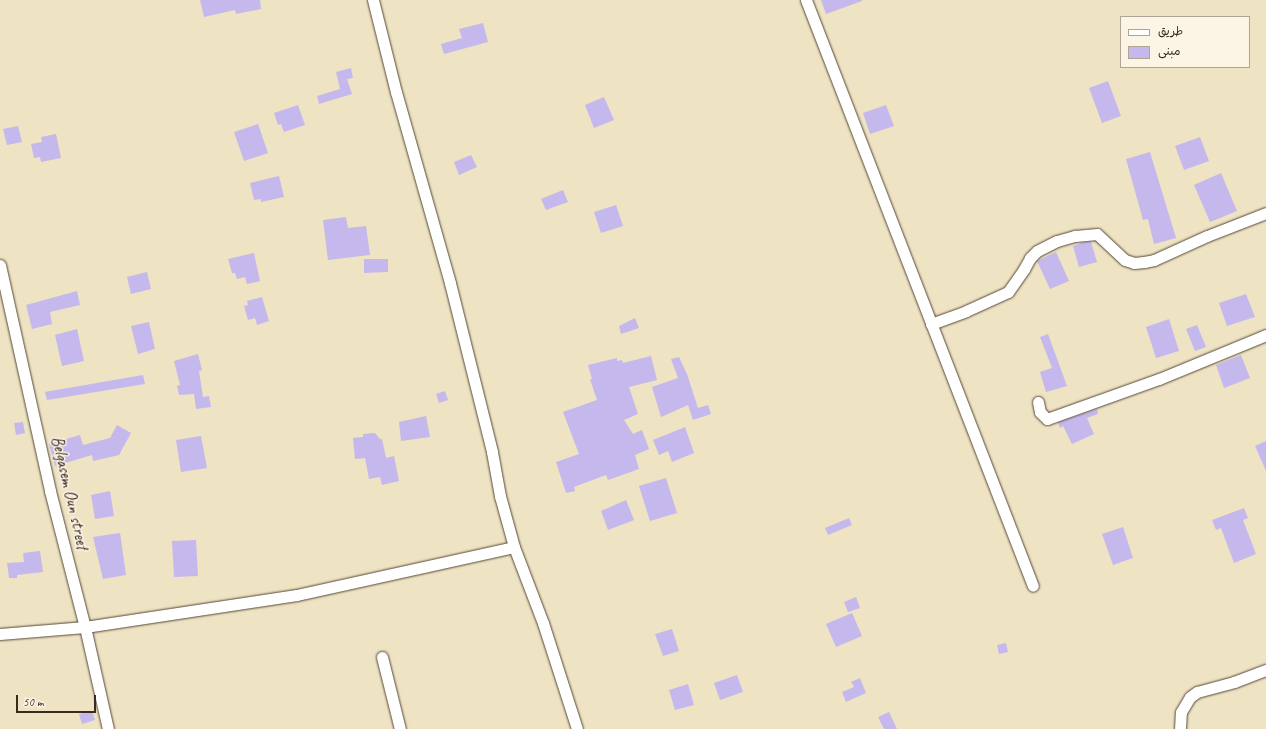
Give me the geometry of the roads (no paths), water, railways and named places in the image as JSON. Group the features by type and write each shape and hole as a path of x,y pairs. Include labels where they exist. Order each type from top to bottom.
{"street":[{"path":"373,0 396,92 452,290 492,452 500,496 514,547 543,622 577,729"},
{"path":"806,0 1033,586"},
{"path":"931,324 966,311 1008,292 1030,258 1037,251 1057,241 1076,236 1096,234 1124,260 1134,263 1144,262 1154,260 1207,236 1266,213"},
{"name":"Belgasem Oun street","path":"0,265 50,491 85,627 108,729"},
{"path":"1038,402 1040,412 1047,419 1159,379 1266,335"},
{"path":"0,634 85,627 297,595 514,547"},
{"path":"382,657 400,729"},
{"path":"1180,729 1179,721 1181,712 1190,697 1197,692 1234,682 1266,670"}]}
